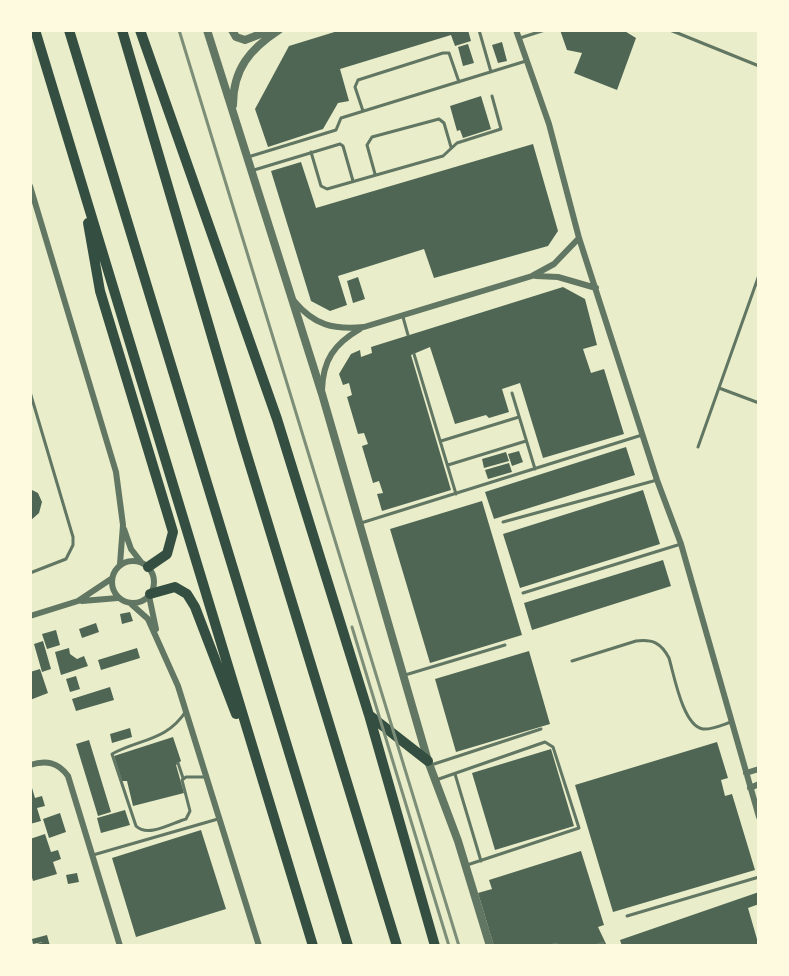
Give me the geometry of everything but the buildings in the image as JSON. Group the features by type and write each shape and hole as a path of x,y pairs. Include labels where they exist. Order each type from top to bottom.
{"highway":[{"path":"35,30 313,946"},
{"path":"69,30 348,946"},
{"path":"122,30 238,428 397,946"},
{"path":"140,30 277,419 369,715 435,946"},
{"path":"87,205 91,248 100,291 172,531 167,554 145,565"},
{"path":"149,595 175,587 192,600 231,702 253,750"},
{"path":"369,715 429,763"}],"street":[{"path":"207,30 322,394 429,763 490,946"},
{"path":"232,30 236,37 245,40 271,30"},
{"path":"233,112 235,81 244,60 260,43 279,30"},
{"path":"519,33 549,124 579,238 642,435 681,544 759,817"},
{"path":"30,186 112,459 123,525 132,549 154,580 149,595 144,600 130,603"},
{"path":"322,394 322,375 331,352 339,343 364,327 532,276 554,264 579,238"},
{"path":"532,276 558,277 596,288"},
{"path":"290,296 310,319 322,325 336,328 364,327"},
{"path":"30,616 78,601 99,590 111,579 120,564 123,525"},
{"path":"120,564 131,560 145,565"},
{"path":"111,579 118,598"},
{"path":"149,595 158,635 187,710 259,946"},
{"path":"78,601 118,598 130,603 143,612 158,635"},
{"path":"30,765 39,762 56,764 68,776 120,946"},
{"path":"746,773 759,769"},
{"path":"750,788 759,784"}],"lane":[{"path":"479,30 490,72"},
{"path":"519,33 545,30"},
{"path":"670,30 759,66"},
{"path":"363,111 355,87 358,80 412,63 449,53 459,81"},
{"path":"247,157 336,130 341,118 528,61"},
{"path":"311,152 323,188 443,156 457,143 501,129 492,96"},
{"path":"375,175 367,145 372,137 439,119 443,121 452,147"},
{"path":"251,171 342,145 353,181"},
{"path":"698,447 759,275"},
{"path":"402,315 408,335"},
{"path":"414,354 456,494"},
{"path":"719,388 759,403"},
{"path":"30,392 74,537 66,559 30,573"},
{"path":"512,393 535,469"},
{"path":"441,441 519,417"},
{"path":"360,524 642,435"},
{"path":"448,465 526,441"},
{"path":"503,522 657,480"},
{"path":"523,593 681,544"},
{"path":"572,661 636,641 646,639 656,642 669,658 690,722 700,729 707,729 731,722"},
{"path":"404,676 505,645"},
{"path":"178,763 190,812 188,818 149,831 138,829 112,754 167,732 187,710"},
{"path":"429,763 541,729"},
{"path":"167,732 169,738"},
{"path":"435,780 545,742 550,743 579,825 576,830 465,866"},
{"path":"455,773 482,861"},
{"path":"183,778 208,777"},
{"path":"93,855 220,818"},
{"path":"627,916 759,877"},
{"path":"548,946 557,944"},
{"path":"595,946 603,944"}],"railway":[{"path":"179,30 459,946"},
{"path":"352,627 449,946"}]}
